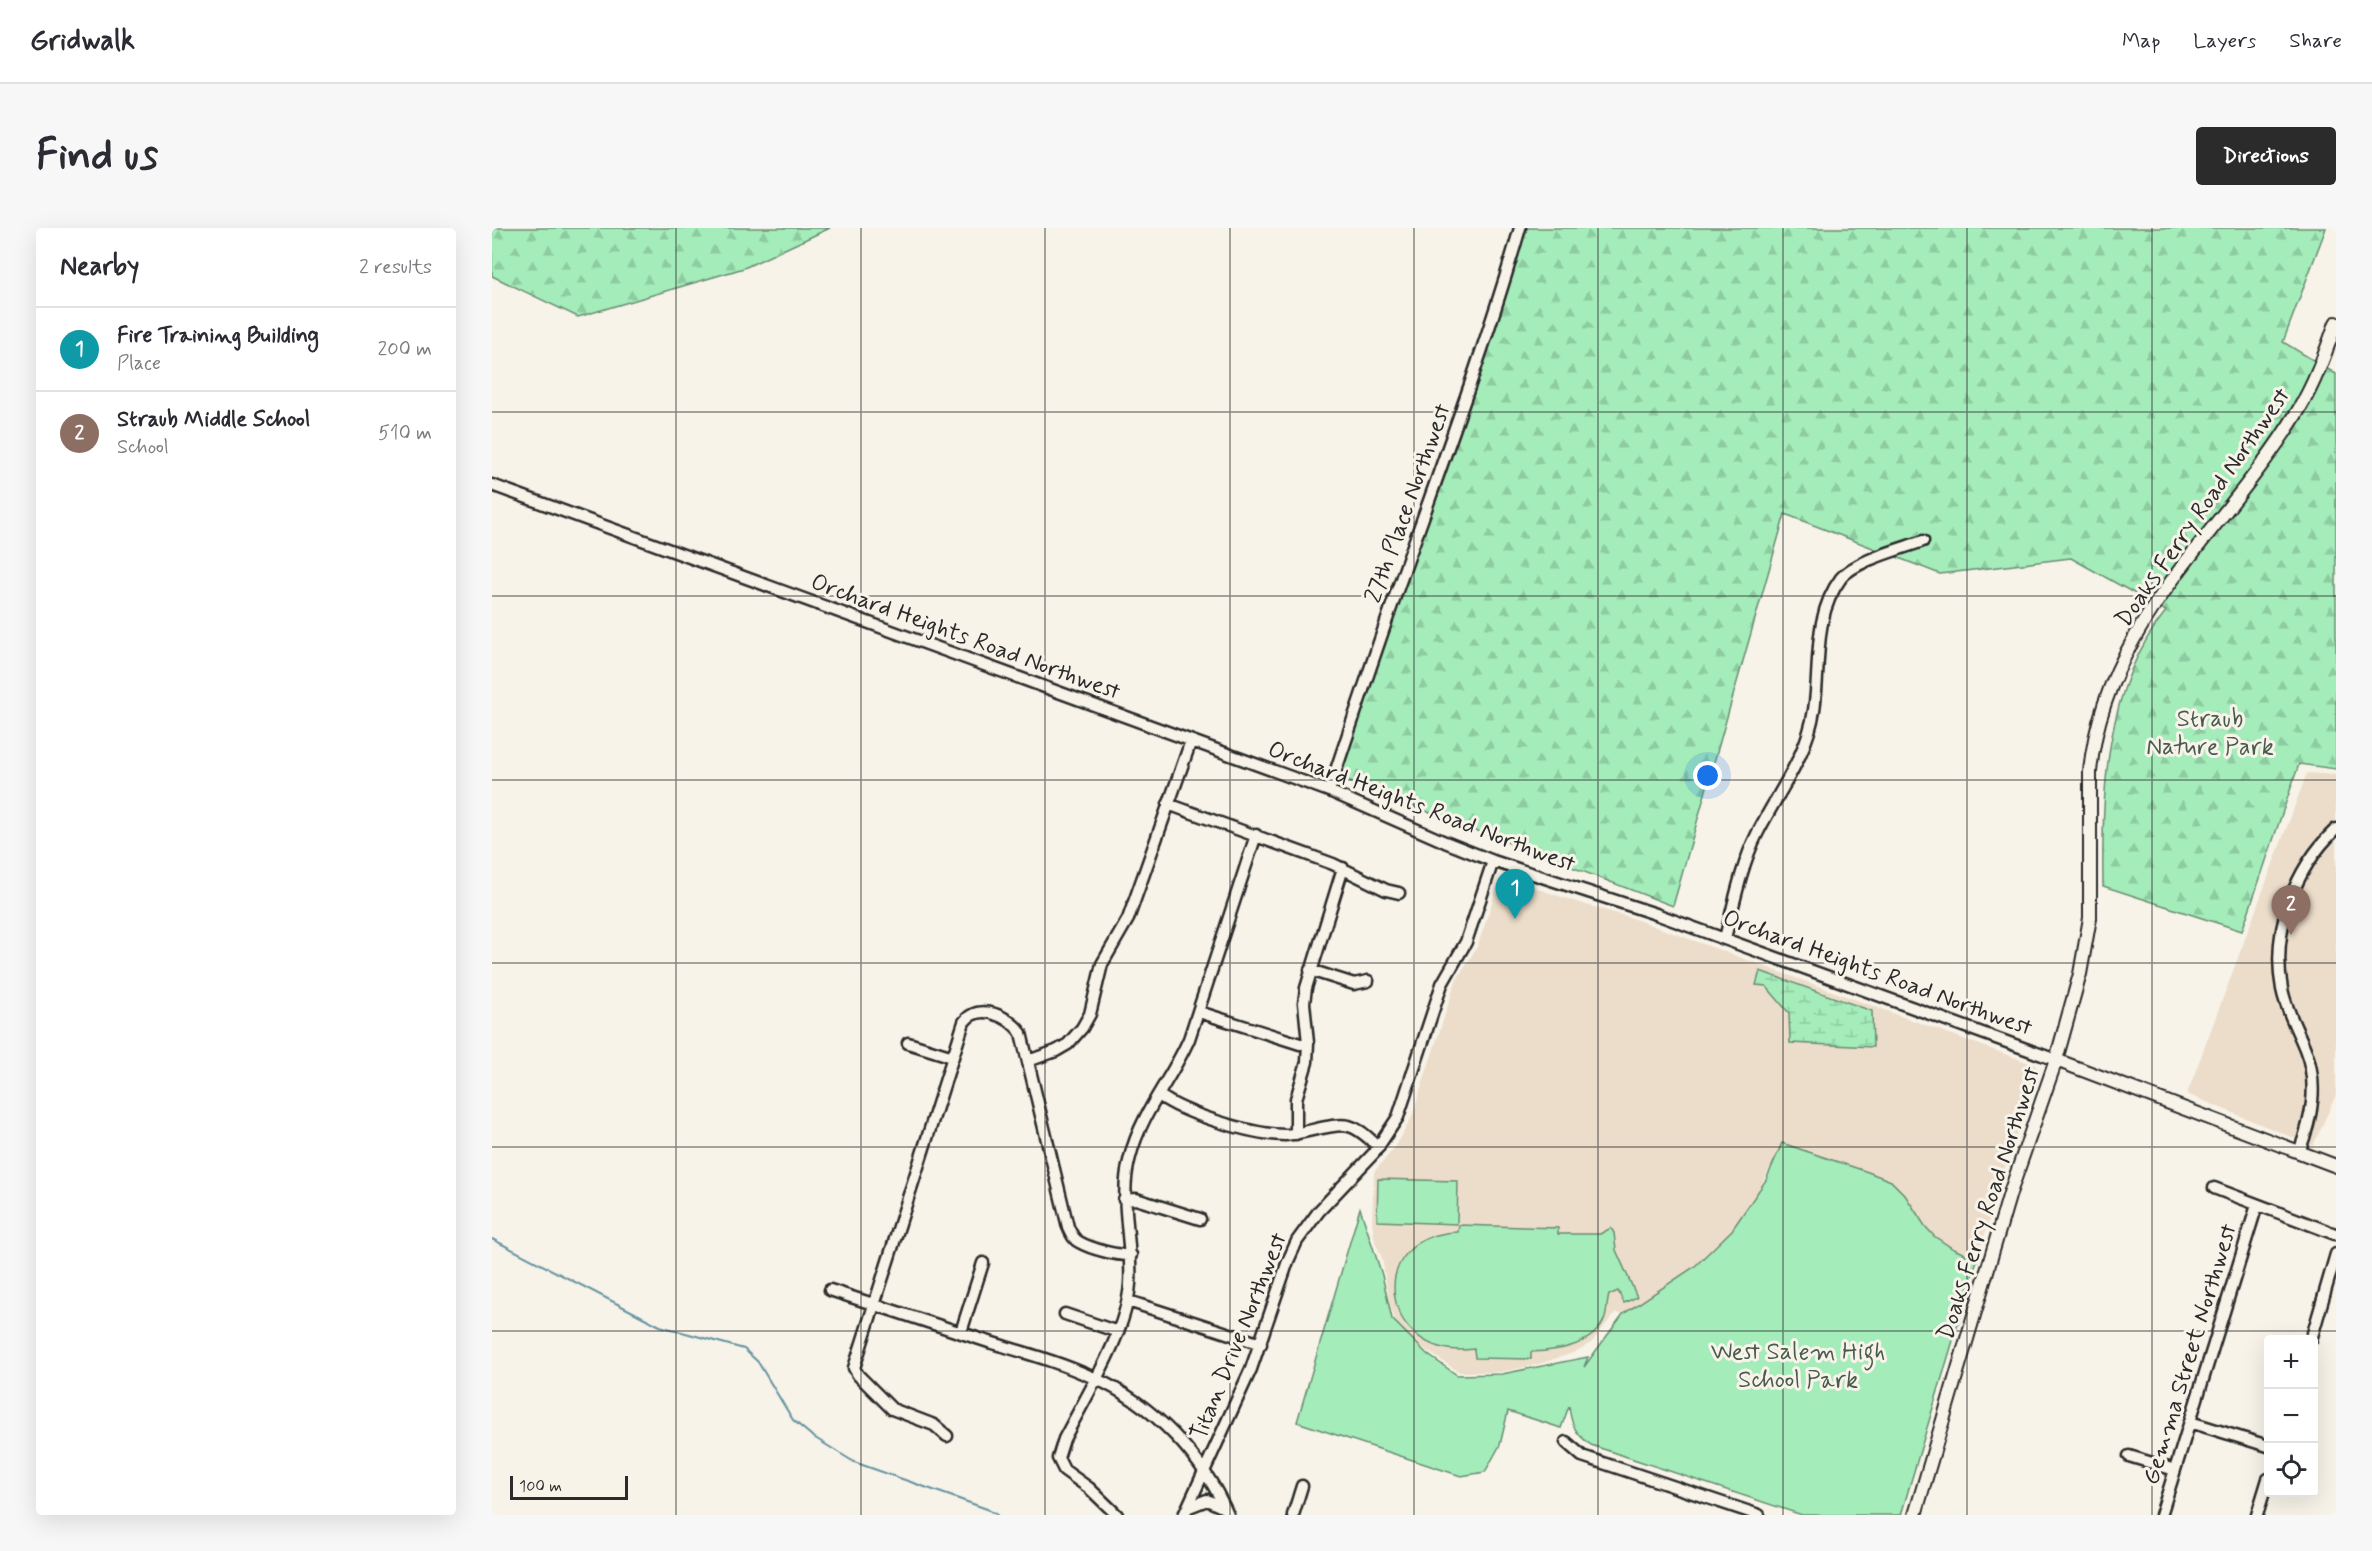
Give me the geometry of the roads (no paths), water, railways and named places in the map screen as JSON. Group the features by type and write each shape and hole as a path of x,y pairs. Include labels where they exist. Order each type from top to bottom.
{"main road":[{"name":"Doaks Ferry Road Northwest","path":"1915,1515 2010,1193 2055,1060 2080,974 2089,928 2090,772 2103,708 2131,642 2156,600 2273,448 2299,410 2322,364 2336,323"},
{"name":"Orchard Heights Road Northwest","path":"2055,1060 2336,1166"}],"street":[{"name":"27th Place Northwest","path":"1329,791 1465,403 1520,228"},
{"name":"Orchard Heights Road Northwest","path":"492,485 1329,791 1493,861 1725,938 2055,1060"},
{"path":"1725,938 1757,834 1790,778 1808,733 1814,713 1821,628 1829,597 1846,571 1857,564 1923,541"},
{"path":"1028,1061 1068,1044 1082,1028 1090,1014 1102,964 1128,919 1191,741"},
{"path":"1168,804 1343,868 1386,890 1399,893"},
{"path":"2299,1152 2313,1106 2313,1080 2305,1049 2288,1012 2282,989 2280,951 2286,910 2293,890 2313,854 2336,829"},
{"path":"1117,1515 1089,1488 1064,1470 1058,1458 1064,1439 1118,1332 1128,1301 1131,1255 1124,1200 1129,1158 1135,1138 1148,1110 1179,1063 1199,1012 1256,836"},
{"name":"Titan Drive Northwest","path":"1187,1511 1261,1344 1288,1261 1297,1241 1311,1220 1379,1147 1398,1117 1442,984 1466,942 1493,861"},
{"path":"1296,1134 1296,1099 1307,1062 1308,1043 1304,1003 1310,970 1343,868"},
{"path":"1310,970 1354,984 1368,981"},
{"path":"947,1436 934,1425 892,1409 858,1375 854,1368 964,1022 969,1016 977,1012 984,1012 1005,1018 1021,1033 1072,1236 1079,1242 1121,1256 1131,1255"},
{"path":"1199,1012 1300,1044 1308,1043"},
{"path":"908,1043 953,1057"},
{"path":"1159,1095 1180,1107 1266,1134 1296,1134 1332,1126 1349,1126 1364,1134 1379,1147"},
{"path":"2214,1188 2336,1236"},
{"path":"1124,1200 1136,1199 1200,1219"},
{"name":"Gemma Street Northwest","path":"2161,1515 2257,1205"},
{"path":"2312,1335 2336,1254"},
{"path":"961,1332 983,1263"},
{"path":"830,1290 1096,1378 1127,1395 1161,1422 1188,1450 1205,1473 1227,1512"},
{"path":"1128,1301 1261,1344"},
{"path":"1065,1314 1118,1332"},
{"path":"2190,1422 2264,1445"},
{"path":"1566,1442 1582,1456 1759,1515"},
{"path":"2129,1456 2175,1470"},
{"path":"1293,1515 1302,1486"},
{"path":"2257,1515 2264,1492"},
{"path":"1187,1511 1206,1500 1227,1512"}],"waterway":[{"path":"492,1239 660,1326 744,1349 758,1362 793,1420 812,1436 854,1462 987,1509 997,1515"}],"place":[{"name":"Fire Training Building","path":"1515,919"},
{"name":"Straub Middle School","path":"2291,935"}],"park label":[{"name":"Straub Nature Park","path":"2210,732"},
{"name":"West Salem High School Park","path":"1798,1365"}]}
